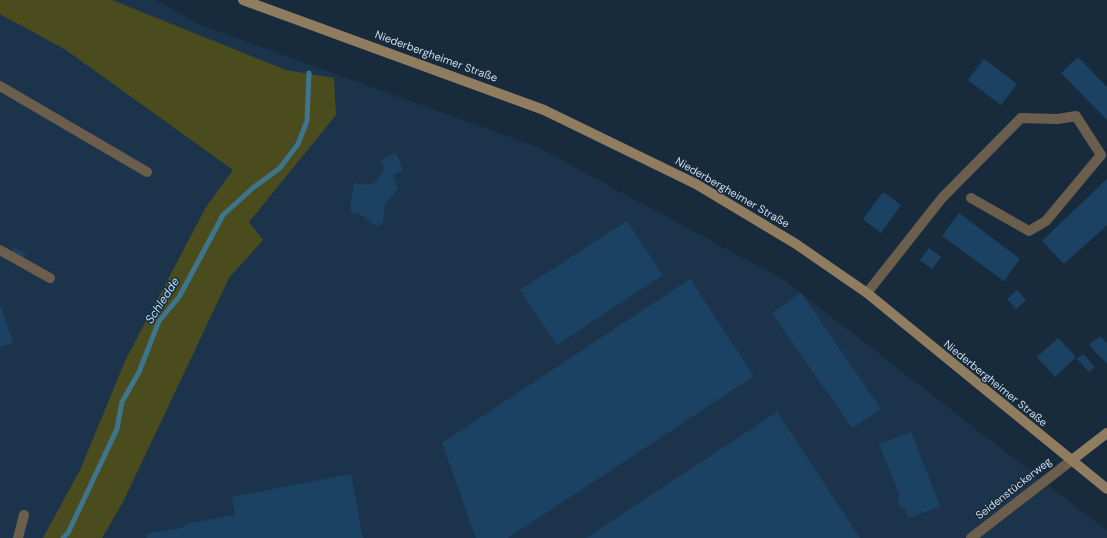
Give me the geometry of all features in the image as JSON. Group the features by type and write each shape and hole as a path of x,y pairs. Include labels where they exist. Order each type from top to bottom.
{"main road":[{"name":"Niederbergheimer Straße","path":"243,0 544,110 696,184 796,244 867,293 1026,425 1107,489"},
{"path":"1072,460 1107,433"}],"street":[{"path":"0,86 147,172"},
{"path":"867,293 942,198 1021,118 1058,119 1076,116 1101,155 1046,221 1029,231 971,198"},
{"path":"0,250 50,278"},
{"name":"Seidenstückerweg","path":"971,538 1072,460"},
{"path":"18,538 24,515"}],"shaded area":[{"path":"0,0 155,0 203,26 537,147 784,280 1107,531 1107,538 0,538"},
{"path":"0,0 112,0 286,70 334,78 336,115 249,222 263,240 229,278 123,502 102,538 43,538 81,468 125,361 206,207 233,170 66,50 0,14"}],"building":[{"path":"1078,57 1107,87 1107,120 1061,73"},
{"path":"984,59 1017,84 1001,105 968,80"},
{"path":"396,153 403,170 393,175 398,189 385,205 383,223 376,226 360,214 355,214 352,212 350,208 354,183 368,185 374,183 385,170 381,160"},
{"path":"1107,179 1107,225 1064,264 1042,241"},
{"path":"883,192 901,205 881,233 863,219"},
{"path":"959,213 1020,259 1004,281 942,236"},
{"path":"627,221 663,275 557,345 520,290"},
{"path":"14,247 26,254 22,261 10,254"},
{"path":"929,248 941,257 932,269 920,260"},
{"path":"690,279 754,376 508,538 476,538 442,443"},
{"path":"1017,290 1026,300 1016,309 1007,299"},
{"path":"801,293 881,409 852,428 772,313"},
{"path":"0,304 13,343 0,347"},
{"path":"1100,336 1107,343 1107,364 1089,345"},
{"path":"1058,338 1076,357 1055,377 1037,357"},
{"path":"1083,354 1095,367 1089,372 1077,359"},
{"path":"777,412 860,538 586,538"},
{"path":"911,432 940,506 909,518 904,507 901,508 897,497 900,496 879,444"},
{"path":"351,474 363,538 147,538 146,534 185,527 185,524 235,515 232,497"}],"waterway":[{"name":"Schledde","path":"63,538 68,533 117,429 122,402 139,372 159,321 179,297 223,215 254,187 280,168 298,144 307,121 309,73"}]}
